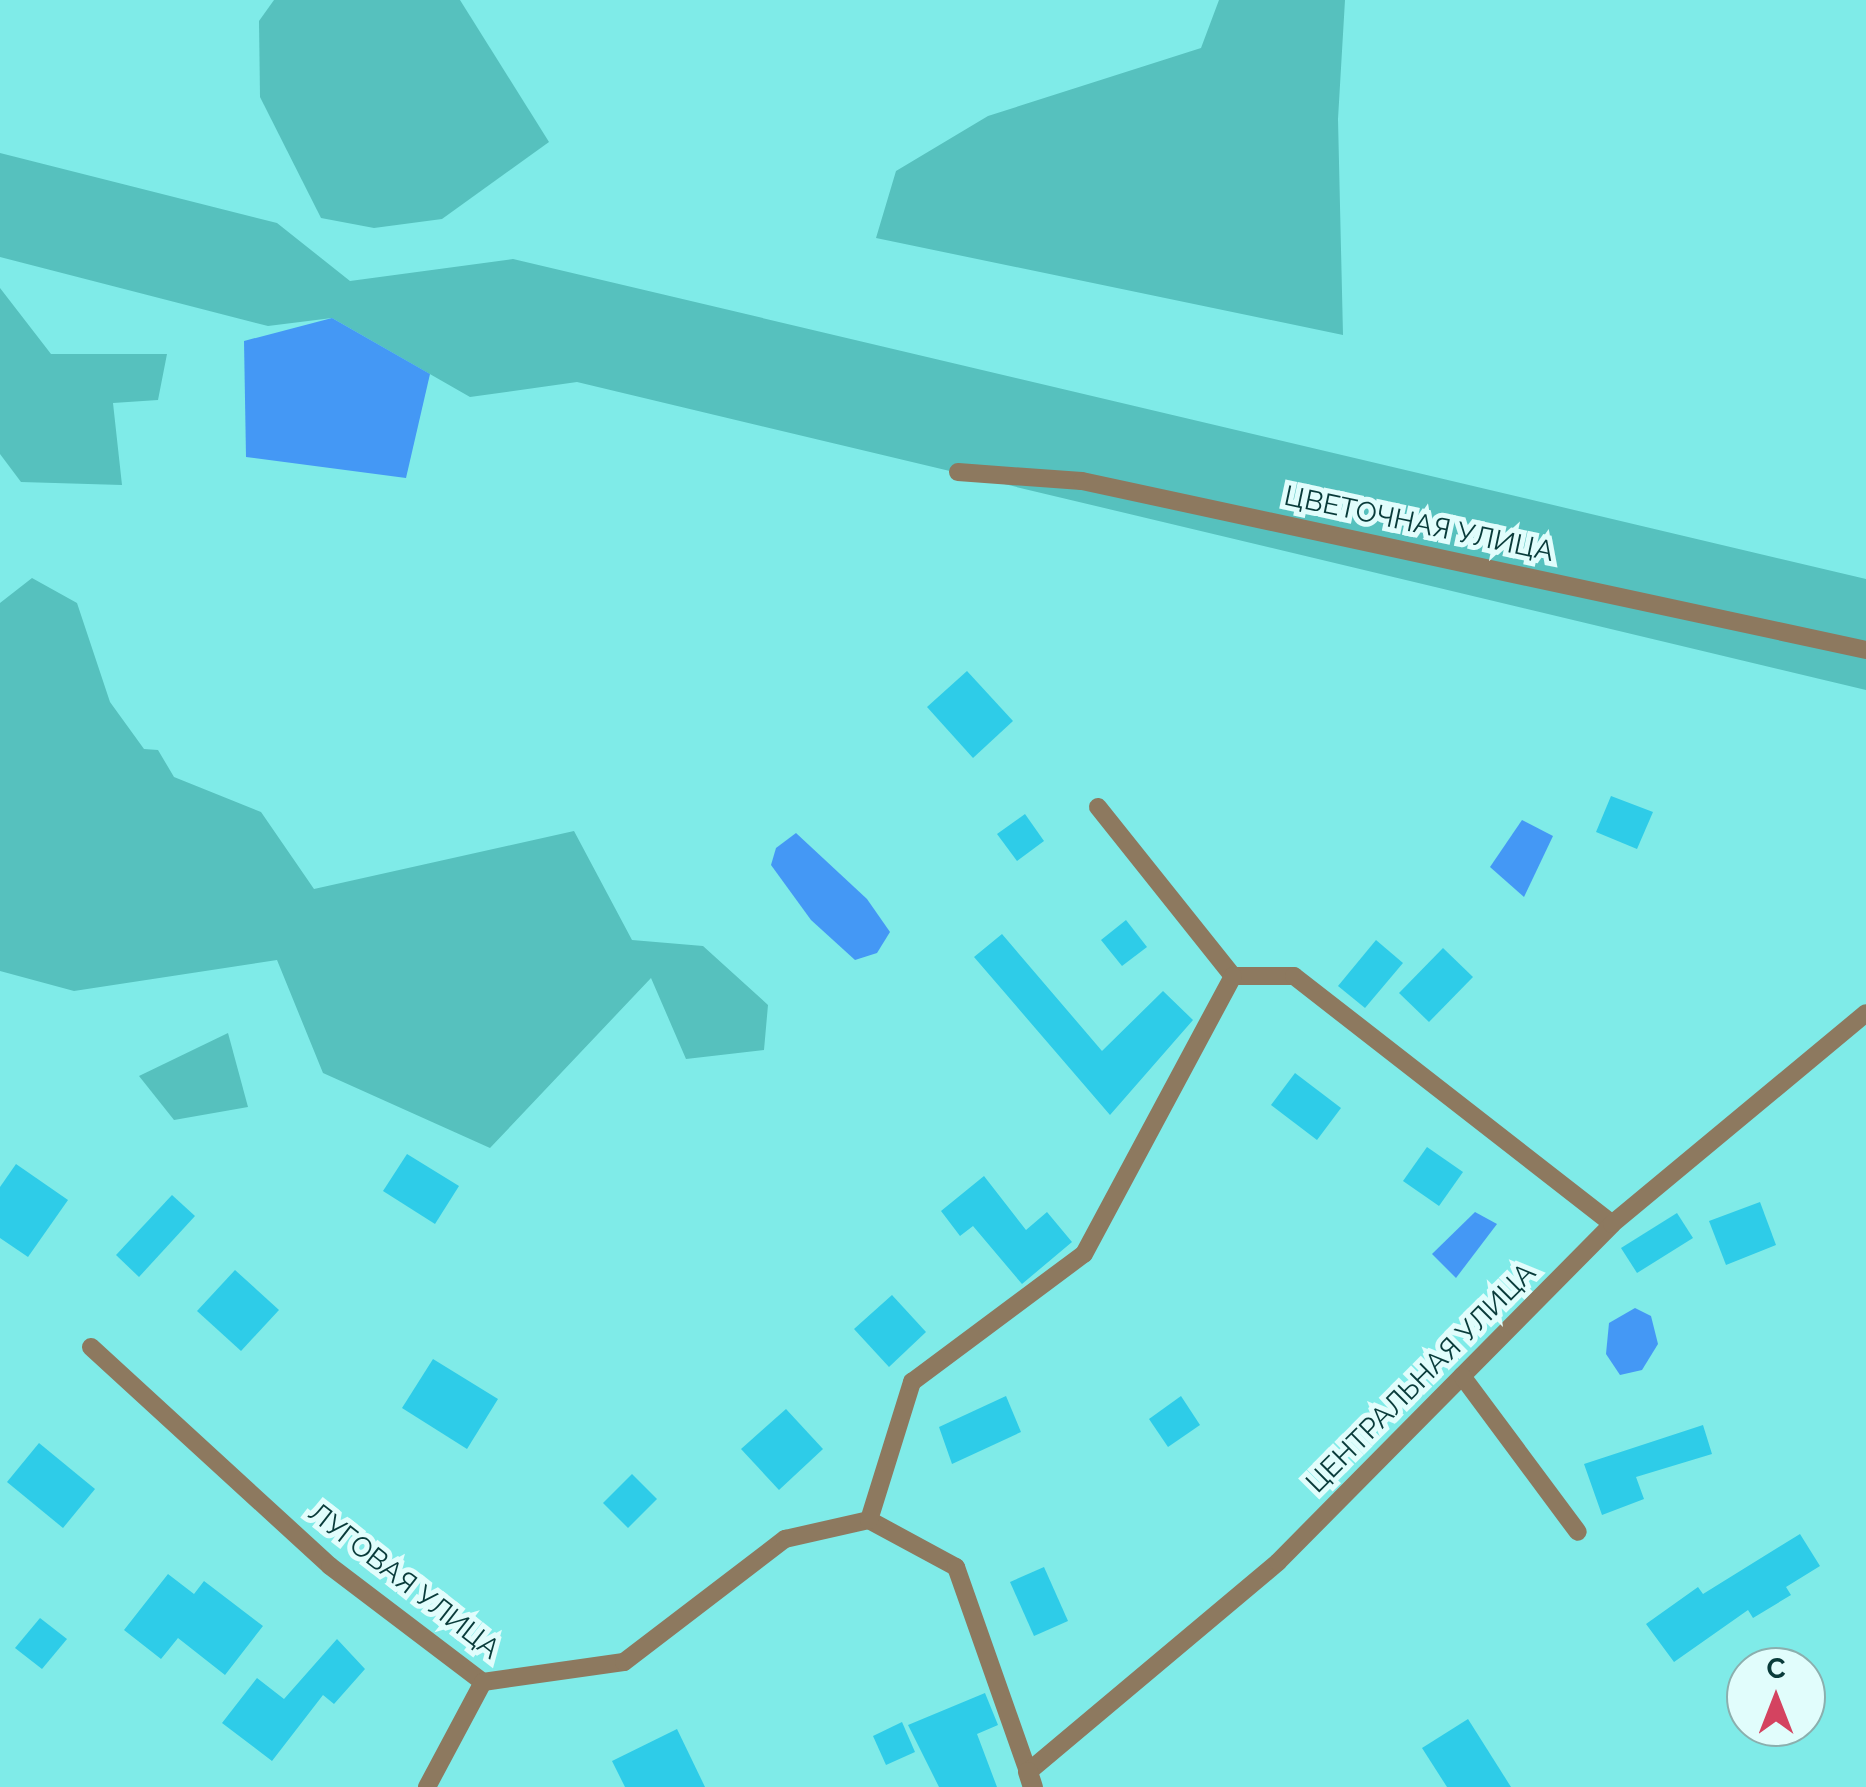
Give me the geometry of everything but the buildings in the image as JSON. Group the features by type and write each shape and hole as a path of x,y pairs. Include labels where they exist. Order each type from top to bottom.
{"lane":[{"name":"ЦВЕТОЧНАЯ УЛИЦА","path":"958,472 1082,481 1866,650"},
{"path":"1098,807 1232,976"},
{"path":"1232,976 1294,976 1612,1224"},
{"path":"1030,1780 956,1567 869,1520 912,1382 1084,1254 1232,976"},
{"name":"ЦЕНТРАЛЬНАЯ УЛИЦА","path":"1030,1780 1278,1562 1612,1224 1866,1013"},
{"name":"ЛУГОВАЯ УЛИЦА","path":"91,1348 330,1566 483,1682 624,1662 785,1540 869,1520"},
{"path":"1462,1376 1578,1532"},
{"path":"427,1787 483,1682"}],"shaded area":[{"path":"274,0 460,0 549,142 442,219 374,228 321,218 260,97 259,21"},
{"path":"1219,0 1345,0 1338,119 1343,335 876,238 896,171 988,116 1201,48"},
{"path":"0,153 277,223 350,281 513,259 1866,579 1866,690 577,382 470,397 332,318 268,326 0,257"},
{"path":"0,288 51,354 167,354 158,400 113,403 122,485 21,482 0,454"},
{"path":"32,578 77,603 110,702 144,749 158,750 174,777 261,812 314,889 574,831 632,940 703,946 768,1005 764,1050 686,1059 651,978 490,1148 323,1073 277,960 74,991 0,971 0,603"},
{"path":"228,1033 248,1107 174,1120 139,1076"}],"water":[{"path":"332,318 430,374 406,478 246,457 244,341"},
{"path":"1522,820 1553,836 1524,897 1490,867"},
{"path":"796,833 867,899 890,932 877,953 855,960 811,920 771,865 776,848"},
{"path":"1475,1212 1497,1224 1456,1278 1432,1254"},
{"path":"1635,1308 1651,1316 1658,1344 1642,1370 1620,1375 1606,1354 1609,1323"}]}
